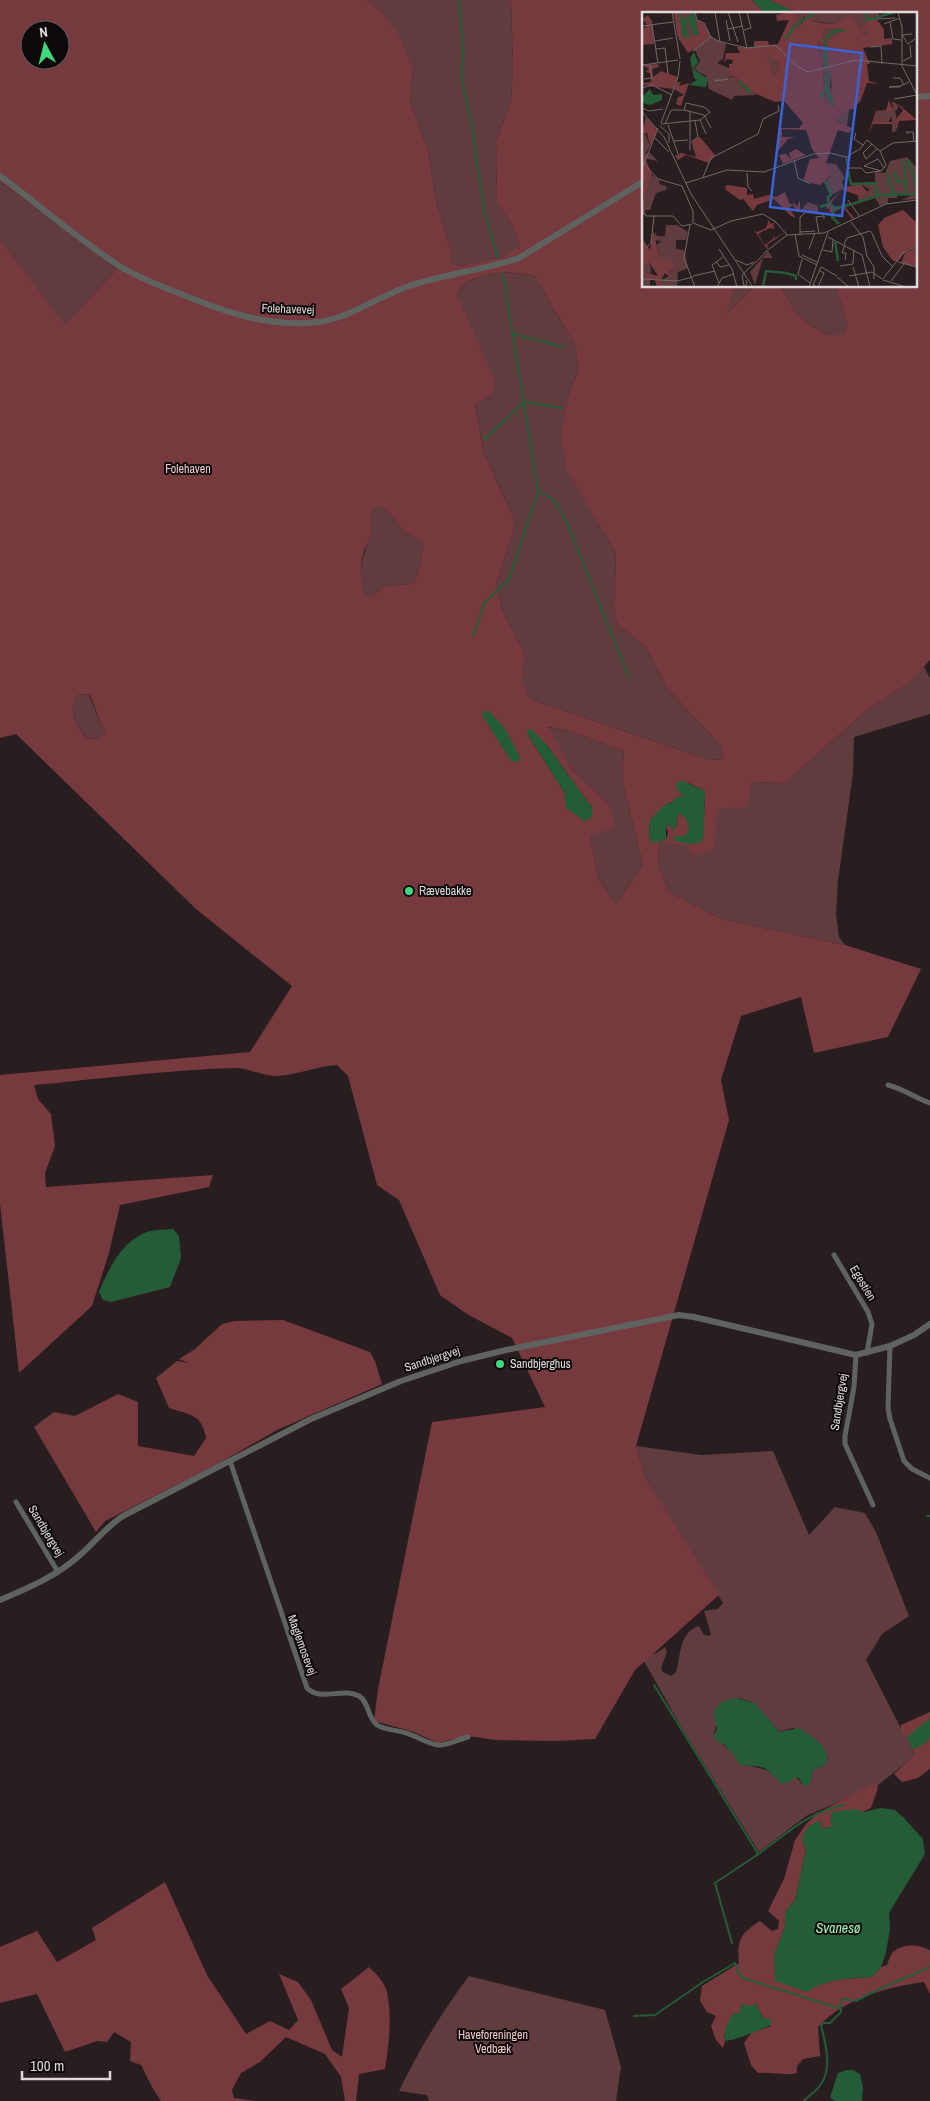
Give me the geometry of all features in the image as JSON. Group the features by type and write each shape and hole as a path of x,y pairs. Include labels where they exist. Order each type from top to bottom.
{"street":[{"name":"Folehavevej","path":"0,176 118,265 141,278 236,315 266,322 296,323 319,322 340,316 409,286 437,278 496,266 519,258 642,182"},
{"path":"888,1086 902,1089 915,1098 930,1103"},
{"name":"Egestien","path":"834,1255 868,1312 872,1324 867,1354"},
{"name":"Sandbjergvej","path":"0,1600 58,1572 81,1554 109,1525 123,1516 311,1418 438,1368 506,1350 665,1316 694,1317 856,1355 867,1354 890,1346 914,1335 930,1324"},
{"path":"890,1346 888,1408 890,1419 904,1461 912,1469 930,1478"},
{"name":"Sandbjergvej","path":"856,1355 854,1387 845,1444 873,1505"},
{"name":"Maglemosevej","path":"230,1461 307,1688 312,1693 318,1695 349,1693 358,1696 364,1701 371,1718 378,1726 408,1733 438,1745 468,1737"},
{"name":"Sandbjergvej","path":"16,1502 58,1572"}],"green space":[{"name":"Folehaven","path":"0,0 367,0 382,12 398,34 413,69 410,101 429,153 435,197 451,251 452,263 459,266 502,257 520,246 513,226 497,203 496,142 511,100 513,64 511,0 752,0 763,12 642,12 642,288 734,288 726,314 753,288 782,288 795,312 809,324 828,335 844,335 847,324 837,288 918,288 918,12 795,12 769,0 930,0 930,660 909,683 867,710 785,783 752,782 747,807 717,809 715,849 694,855 687,845 659,842 658,864 669,892 722,919 845,945 921,969 888,1037 814,1053 801,997 741,1016 721,1080 729,1120 636,1446 645,1477 719,1595 635,1670 595,1739 556,1741 495,1740 468,1736 438,1743 414,1732 374,1721 378,1689 432,1422 545,1407 512,1338 467,1314 440,1295 399,1200 377,1185 348,1076 337,1065 277,1076 233,1068 34,1085 38,1099 51,1114 55,1146 45,1173 46,1187 213,1175 209,1187 120,1205 109,1253 92,1306 19,1373 0,1204 0,1075 250,1052 292,986 196,909 16,734 0,738 0,239 65,325 117,269 0,181","holes":["502,272 534,275 575,345 579,368 569,394 561,433 566,468 616,554 614,607 617,624 646,647 668,689 721,746 723,759 709,760 530,699 522,680 525,653 502,610 496,585 513,533 513,516 484,454 475,405 492,394 495,381 457,295 464,284 476,278","379,506 390,514 402,529 423,542 421,558 419,570 413,584 385,586 372,596 366,596 362,585 361,568 364,551 371,536 371,515 375,508","80,694 90,695 105,734 97,739 87,738 76,723 73,711 76,699","548,727 569,731 624,751 622,780 643,865 616,904 598,878 590,835 615,828 610,805 574,772","527,733 546,744 592,808 575,814 571,812 567,807 564,792","688,783 705,791 703,838 691,844 681,842 687,833 689,824 685,816 681,814 678,815 676,827 673,830 670,825 666,826 668,833 666,840 657,841 649,836 650,820 664,806 684,796 680,793"]},
{"path":"367,0 511,0 513,64 511,100 496,142 497,203 513,226 521,246 502,257 459,266 452,263 451,251 435,197 429,153 410,101 413,69 382,12"},
{"path":"0,181 117,269 65,326 0,239"},
{"path":"502,272 534,275 575,345 579,368 569,394 598,523 616,554 614,607 617,624 646,647 668,689 721,746 723,759 709,760 530,699 521,680 525,653 502,610 496,585 513,533 513,516 484,454 475,404 492,394 457,295 464,284 482,276"},
{"path":"734,288 753,288 725,315"},
{"path":"782,288 837,288 847,324 845,335 828,335 809,324 795,312"},
{"path":"379,506 387,511 406,532 423,542 421,558 413,584 385,586 372,596 365,597 361,580 362,563 371,536 371,515 375,508"},
{"path":"923,665 930,678 930,714 854,737 853,773 838,881 836,914 839,937 845,945 722,919 669,892 658,864 659,842 717,809 752,782 785,783 867,710 909,683"},
{"path":"80,694 89,695 105,734 97,739 87,738 76,723 73,711 76,699"},
{"path":"547,727 569,731 624,751 622,780 643,865 616,904 598,878 590,835 610,805 574,772"},
{"path":"283,1320 370,1352 375,1361 382,1384 277,1430 214,1466 105,1521 96,1532 34,1427 54,1412 75,1416 118,1394 138,1402 138,1446 194,1456 206,1438 204,1430 194,1417 169,1408 156,1378 177,1361 189,1363 179,1359 195,1349 222,1324 234,1321"},
{"path":"636,1446 701,1455 773,1451 809,1535 835,1507 865,1513 876,1532 909,1616 882,1634 866,1660 915,1756 878,1785 806,1816 759,1852 683,1730 641,1656 657,1653 665,1647 667,1652 661,1668 663,1672 671,1676 676,1672 682,1645 688,1633 699,1626 704,1635 709,1636 711,1634 704,1611 718,1609 723,1603 645,1477","holes":["739,1698 755,1703 779,1732 793,1728 818,1741 828,1758 823,1766 813,1770 811,1781 804,1786 796,1777 783,1784 767,1770 738,1763 735,1754 728,1750 714,1733 717,1724 714,1716"]},
{"path":"930,1712 930,1769 918,1778 902,1782 894,1774 915,1755 901,1730 901,1725"},
{"path":"876,1782 878,1788 871,1808 831,1827 821,1828 820,1821 802,1840 806,1850 795,1900 785,1912 785,1926 774,1955 816,1985 841,1979 872,1977 881,1967 887,1965 891,1954 900,1947 920,1947 930,1950 930,1994 924,1982 895,1987 866,1996 840,2009 818,2027 820,2056 803,2059 797,2066 797,2073 758,2073 751,2065 744,2043 751,2033 771,2026 763,2018 756,2004 740,2012 724,2035 723,2048 716,2040 711,2026 716,2016 707,2012 700,2001 702,1986 739,1963 739,1943 744,1934 753,1926 760,1921 772,1931 778,1929 779,1921 768,1911 784,1879 795,1840 806,1824 818,1813"},
{"path":"165,1882 207,1975 246,2034 270,2021 289,2030 298,2020 279,1974 298,1982 311,2000 332,2050 342,2057 349,2008 341,1989 369,1967 377,1975 386,1988 389,2001 389,2041 385,2069 359,2074 356,2101 345,2101 341,2077 325,2054 286,2037 260,2062 241,2073 232,2090 234,2098 255,2101 161,2101 141,2065 130,2061 131,2042 114,2032 107,2042 97,2041 65,2052 37,1994 0,2003 0,1947 37,1931 57,1962 96,1940 92,1928"},
{"name":"Haveforeningen Vedbæk","path":"469,1976 605,2010 621,2067 616,2101 429,2101 427,2095 399,2091 431,2032"}],"water":[{"path":"752,0 769,0 795,12 763,12"},
{"path":"484,711 489,711 505,729 520,757 518,762 511,761 482,715"},
{"path":"528,729 531,729 546,744 592,808 592,815 589,820 584,821 566,808 564,792 527,733"},
{"path":"680,780 705,791 703,838 701,842 691,844 675,841 673,836 685,836 689,829 687,820 681,814 678,815 676,827 673,830 670,825 666,826 666,840 651,843 649,836 650,820 664,805 671,803 676,797 684,797 676,789 676,785"},
{"path":"173,1229 179,1236 181,1258 170,1287 111,1302 103,1300 99,1292 121,1251 134,1239 146,1232"},
{"path":"736,1698 755,1703 779,1732 800,1728 822,1746 827,1756 827,1761 823,1766 813,1770 811,1781 807,1786 804,1786 798,1777 783,1784 764,1768 742,1765 738,1763 734,1754 724,1744 717,1742 714,1736 717,1728 714,1716 715,1709 722,1702"},
{"path":"930,1718 930,1738 924,1744 912,1749 907,1737"},
{"name":"Svanesø","path":"881,1808 895,1810 903,1817 923,1839 925,1854 889,1913 890,1929 881,1967 872,1977 830,1982 807,1992 775,1981 774,1955 785,1926 785,1912 795,1900 806,1850 802,1840 804,1833 809,1826 820,1820 821,1828 831,1827 831,1812 856,1809 863,1812"},
{"path":"741,2004 751,2006 756,2004 763,2018 771,2019 771,2025 742,2037 725,2041 725,2030 728,2023 733,2014 740,2012"},
{"path":"853,2070 860,2074 863,2088 862,2101 835,2101 830,2097 838,2073"}],"waterway":[{"path":"459,0 463,47 462,80 472,127 484,210 498,258"},
{"path":"473,636 485,602 509,580 538,491 503,275"},
{"path":"513,334 564,347"},
{"path":"485,439 524,402 562,408"},
{"path":"539,491 554,500 567,523 629,678"},
{"path":"654,1685 757,1852 757,1855 715,1883 732,1943"},
{"path":"757,1855 808,1819 819,1813 844,1805"},
{"path":"634,2016 655,2015 703,1982 735,1963 738,1972 743,1978 841,2009"},
{"path":"804,2101 817,2089 824,2078 827,2056 821,2026 823,2023 830,2023 841,2012 841,2000 856,2001 930,1967"}],"place":[{"name":"Rævebakke","path":"409,891"},
{"name":"Sandbjerghus","path":"500,1364"}]}
